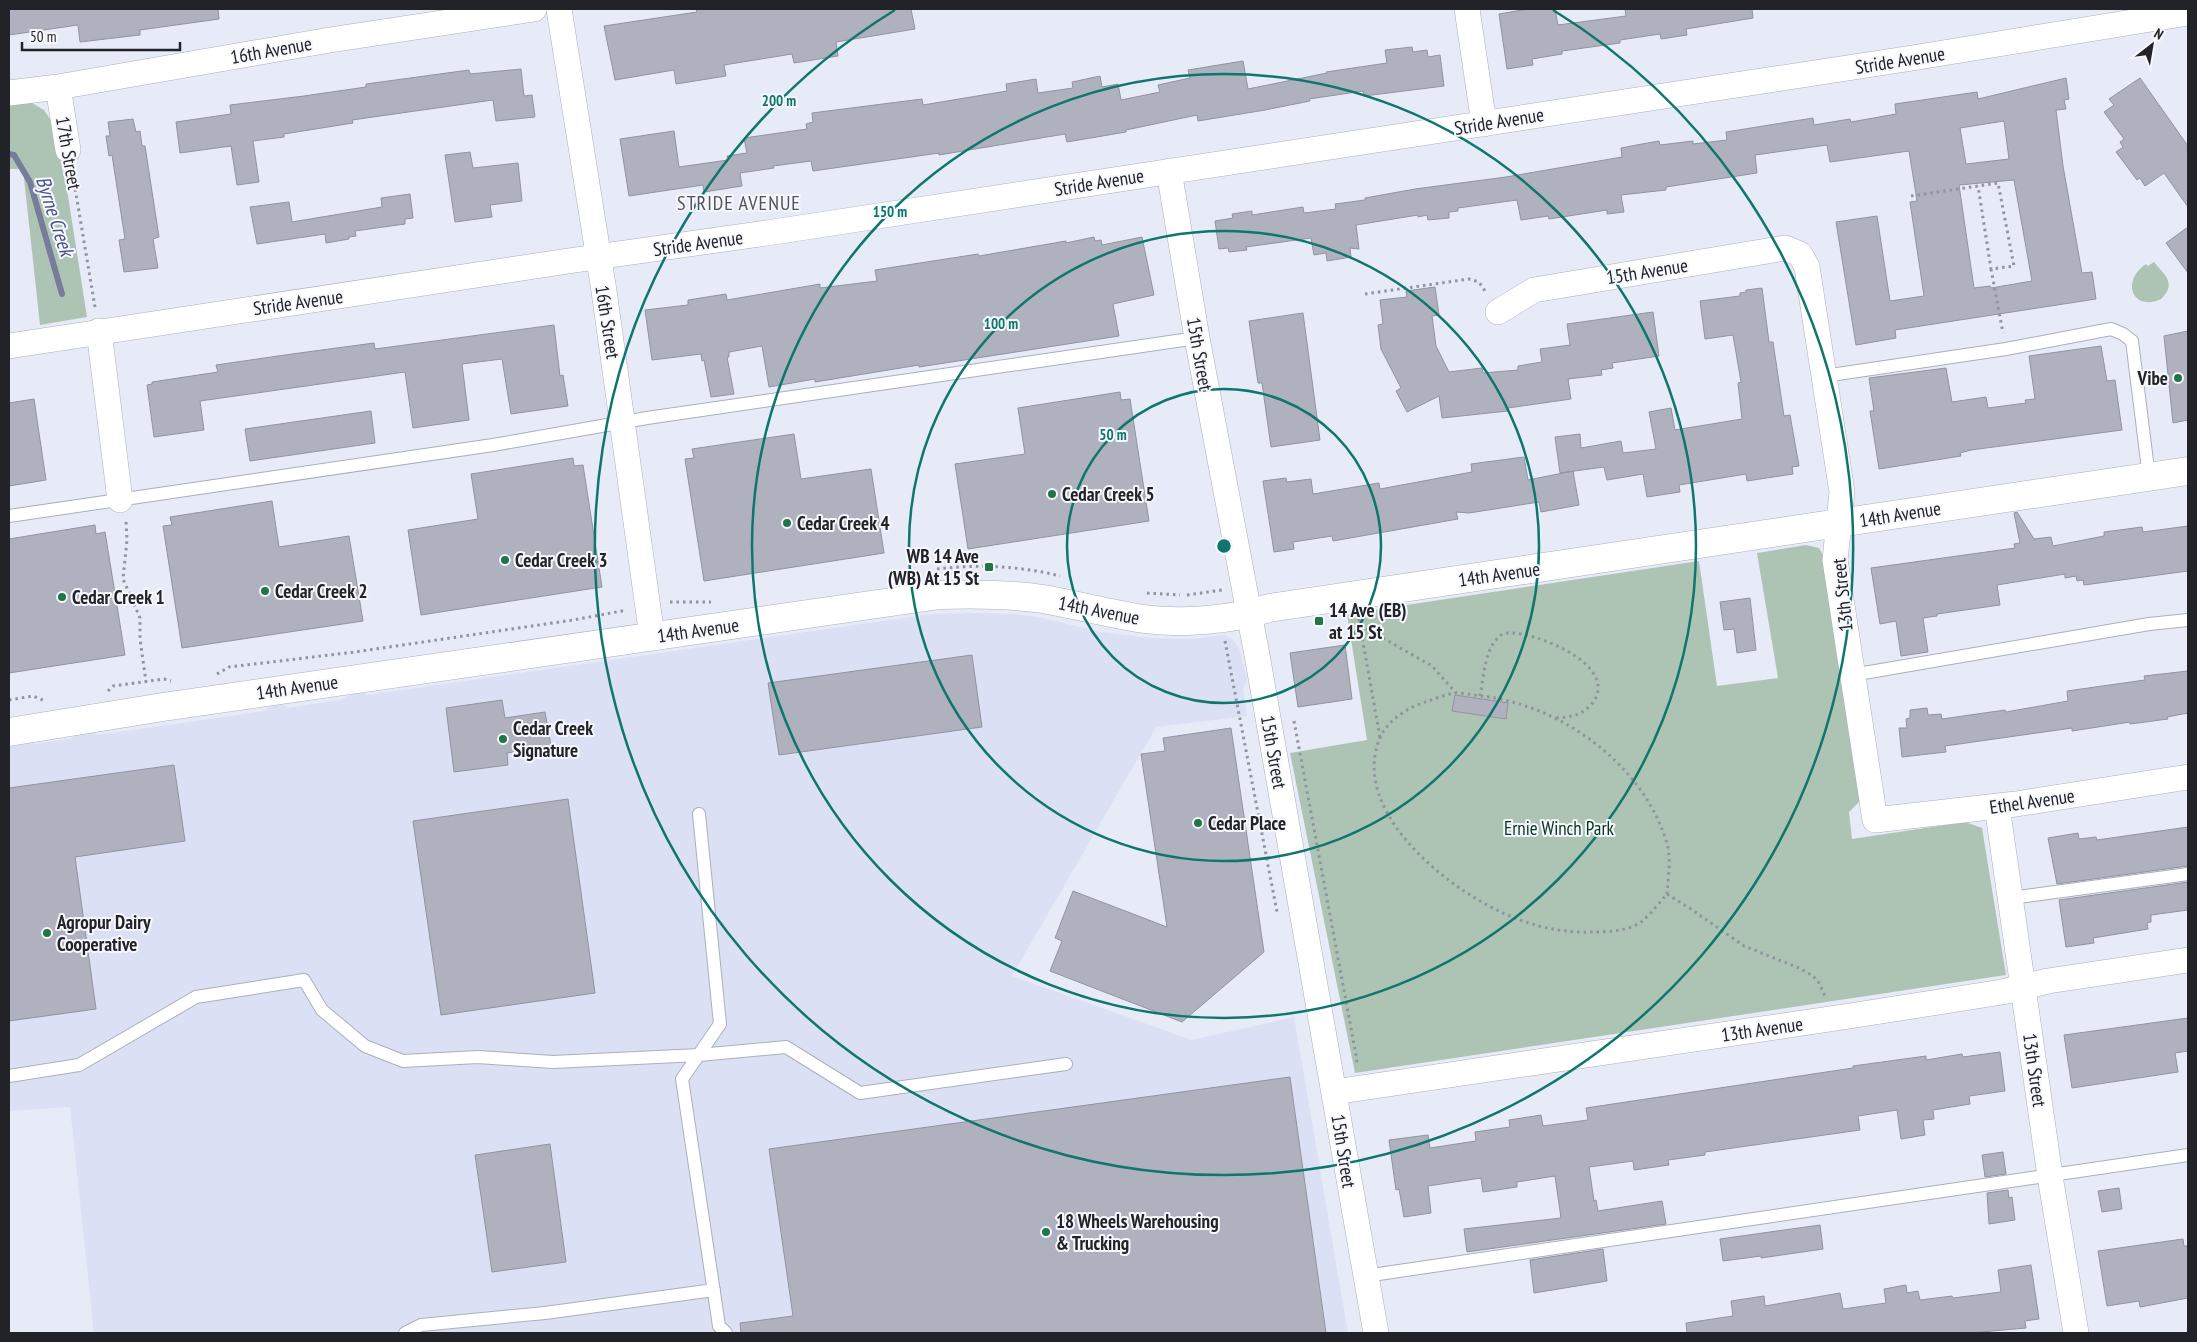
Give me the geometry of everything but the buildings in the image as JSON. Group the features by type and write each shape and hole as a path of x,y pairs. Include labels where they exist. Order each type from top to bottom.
{"street":[{"name":"16th Avenue","path":"9,93 58,87 320,42 534,9"},
{"name":"16th Street","path":"559,9 623,422 652,637"},
{"path":"1467,9 1484,124"},
{"name":"Stride Avenue","path":"9,346 97,319 767,233 1916,58 2188,14"},
{"name":"17th Street","path":"58,87 68,150"},
{"name":"15th Street","path":"1169,172 1197,338 1376,1333"},
{"name":"15th Avenue","path":"1498,312 1534,290 1784,248 1800,254"},
{"name":"13th Street","path":"1800,254 1807,267 1842,492 1835,560 1875,820"},
{"path":"97,319 120,500"},
{"name":"14th Avenue","path":"9,732 163,706 940,595 999,594 1042,599 1146,619 1170,620 1248,615 1269,608 2188,471"},
{"name":"Ethel Avenue","path":"1875,820 1997,806 2188,776"},
{"name":"13th Street","path":"1997,806 2050,1176 2076,1333"},
{"name":"13th Avenue","path":"1334,1092 1844,1017 2188,960"}],"lane":[{"path":"1824,376 2006,348 2111,329 2123,334 2132,342 2149,477"},
{"path":"9,516 493,445 623,422 1197,338"},
{"path":"1852,675 2149,624 2188,620"},
{"path":"699,814 720,1024 682,1079 719,1326 726,1333"},
{"path":"2011,898 2188,874"},
{"path":"9,1076 79,1066 196,997 304,980 322,1010 365,1046 403,1061 478,1057 553,1062 698,1055 786,1047 860,1093 1066,1064"},
{"path":"1365,1276 2188,1155"},
{"path":"405,1333 421,1325 545,1313 714,1290"}],"path":[{"name":"17th Street","path":"68,150 97,319"},
{"path":"1911,196 1998,183 2014,266 1991,270"},
{"path":"1978,186 2006,348"},
{"path":"1366,294 1469,278 1479,282 1498,312"},
{"path":"120,500 127,529 123,578 140,618 140,639 146,682"},
{"path":"1355,596 1380,737 1373,770 1380,799 1394,824 1432,866 1487,905 1514,918 1543,927 1577,932 1610,932 1640,922 1667,894 1669,869 1667,843 1656,815 1639,788 1620,766 1598,746 1553,718 1517,702 1456,693 1405,710 1392,721 1380,737"},
{"path":"213,677 229,667 412,644 573,620 625,610"},
{"path":"1360,625 1432,666 1456,693"},
{"path":"1480,696 1489,652 1495,640 1503,633 1514,632 1558,646 1587,664 1595,674 1598,687 1596,697 1588,710 1571,717 1553,718"},
{"path":"1224,635 1278,917"},
{"path":"107,692 113,686 164,679 172,682"},
{"path":"9,700 33,696 52,703"},
{"path":"1292,712 1357,1064"},
{"path":"1667,894 1691,908 1744,946 1799,968 1812,976 1818,981 1825,992 1828,1004"}],"shaded area":[{"path":"931,614 1016,614 1043,618 1100,632 1150,638 1190,639 1224,635 1232,639 1239,648 1247,679 1243,689 1247,716 1156,727 1012,976 1192,1040 1294,1017 1348,1333 94,1333 70,1107 9,1111 9,748 25,740 35,744 73,738 81,732 88,731 98,735 264,711 274,703 279,703 289,708 344,699 353,692 359,691 367,695"}],"green space":[{"path":"32,103 44,110 52,122 68,196 87,317 40,325 23,169 9,169 9,104"},
{"path":"2154,262 2165,274 2169,283 2168,288 2161,299 2143,302 2133,293 2133,279 2146,264 2148,266"},
{"name":"Ernie Winch Park","path":"1806,545 1819,548 1824,557 1860,801 1849,812 1852,839 1965,822 1982,828 2006,975 1355,1073 1290,753 1367,740 1347,614 1699,561 1717,686 1778,678 1757,553"}],"waterway":[{"name":"Byrne Creek","path":"9,154 14,155 30,182 62,294"}],"place":[{"name":"Vibe","path":"2178,378"},
{"name":"Cedar Creek 5","path":"1052,494"},
{"name":"Cedar Creek 4","path":"787,523"},
{"name":"Cedar Creek 3","path":"505,560"},
{"name":"WB 14 Ave (WB) At 15 St","path":"989,567"},
{"name":"Cedar Creek 2","path":"265,591"},
{"name":"Cedar Creek 1","path":"62,597"},
{"name":"14 Ave (EB) at 15 St","path":"1319,621"},
{"name":"Cedar Creek Signature","path":"503,739"},
{"name":"Cedar Place","path":"1198,823"},
{"name":"Agropur Dairy Cooperative","path":"47,933"},
{"name":"18 Wheels Warehousing & Trucking","path":"1046,1232"}],"district":[{"name":"STRIDE AVENUE","path":"739,203"}]}
